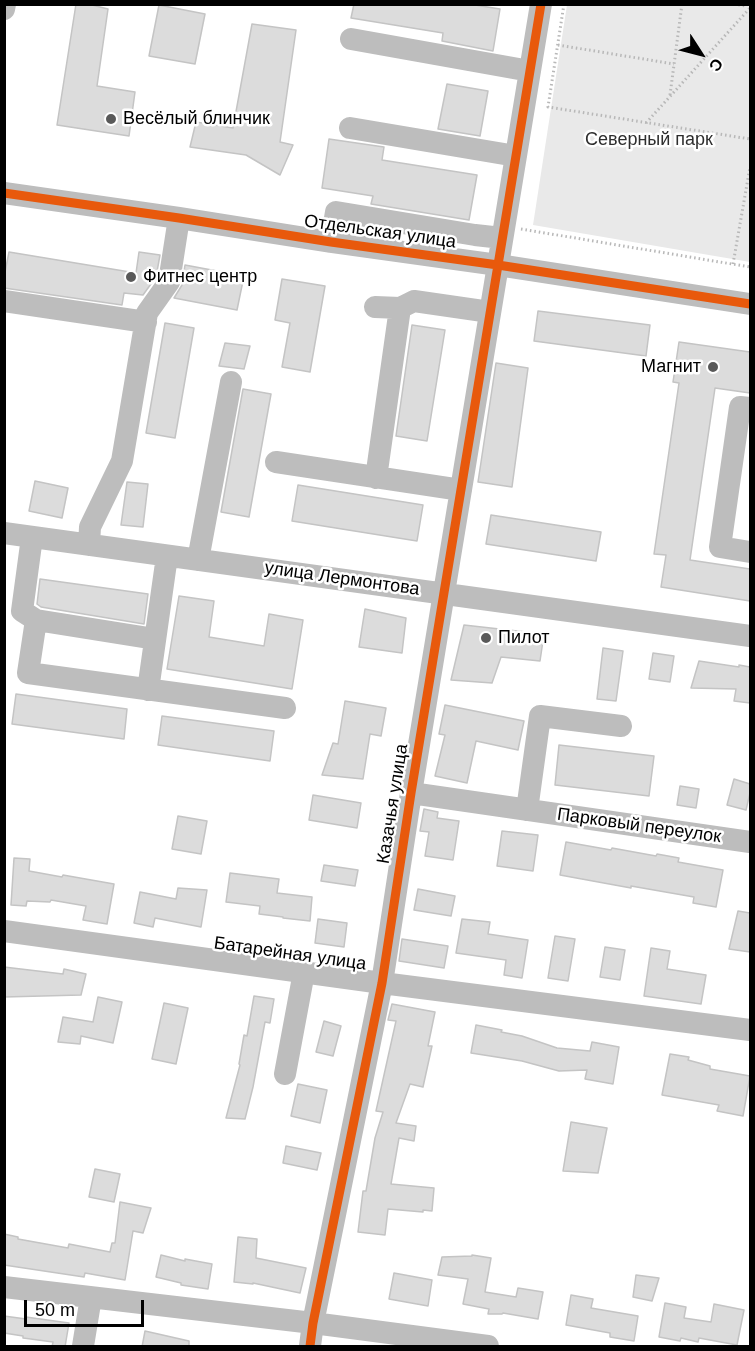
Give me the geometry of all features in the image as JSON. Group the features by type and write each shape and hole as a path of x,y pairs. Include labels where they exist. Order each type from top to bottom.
{"street":[{"name":"Казачья улица","path":"310,1347 382,983 443,593 541,4"},
{"path":"351,39 530,71"},
{"path":"351,128 516,156"},
{"name":"Отдельская улица","path":"4,192 750,304"},
{"path":"331,242 336,212 475,235 503,232"},
{"path":"88,545 90,528 122,461 147,313 169,282 179,218"},
{"path":"4,301 146,322"},
{"path":"375,307 400,308 414,301 490,312"},
{"path":"376,478 400,308"},
{"path":"198,560 231,382"},
{"path":"750,408 740,407 720,548 750,552"},
{"path":"276,462 461,490"},
{"name":"улица Лермонтова","path":"4,533 750,636"},
{"path":"32,537 22,611 36,620 155,639"},
{"path":"148,690 167,556"},
{"path":"36,620 28,674 285,708"},
{"path":"527,810 540,716 621,726"},
{"name":"Парковый переулок","path":"411,794 750,842"},
{"name":"Батарейная улица","path":"4,931 382,983 750,1030"},
{"name":"Батарейная улица","path":"285,1074 304,972"},
{"path":"4,1287 313,1323 488,1347"},
{"path":"83,1347 91,1297"}],"path":[{"path":"564,4 548,106 750,139"},
{"path":"670,96 682,4"},
{"path":"734,4 745,6"},
{"path":"646,123 750,8"},
{"path":"558,45 674,64"},
{"path":"733,264 750,167"},
{"path":"503,232 750,267"}],"green space":[{"name":"Северный парк","path":"567,5 750,5 750,262 533,225"}],"building":[{"path":"76,4 88,4 108,9 97,86 135,92 129,136 57,125"},
{"path":"354,4 469,4 500,9 493,51 442,41 443,33 351,18"},
{"path":"159,5 205,14 195,64 149,56"},
{"path":"252,24 296,30 280,142 293,145 280,175 246,155 190,147 196,122 233,128"},
{"path":"447,84 488,91 480,136 438,129"},
{"path":"329,139 384,147 382,160 477,175 469,220 371,204 373,196 322,188"},
{"path":"9,252 136,273 139,252 160,255 156,277 143,295 124,293 122,305 4,288"},
{"path":"185,265 244,276 237,310 174,298 182,285"},
{"path":"282,279 325,286 310,372 282,367 290,323 275,320"},
{"path":"538,311 650,325 646,356 534,341"},
{"path":"165,323 194,328 175,438 146,433"},
{"path":"412,325 445,330 427,441 396,436"},
{"path":"679,342 750,352 750,393 715,388 690,560 750,569 750,601 661,587 666,555 654,554 679,383 673,382"},
{"path":"225,343 250,346 244,369 219,366"},
{"path":"496,363 528,368 512,487 478,482"},
{"path":"243,389 271,394 249,517 221,512"},
{"path":"35,481 68,488 62,518 29,511"},
{"path":"127,482 148,484 143,527 121,525"},
{"path":"298,485 423,505 417,541 292,521"},
{"path":"491,515 601,532 596,561 486,544"},
{"path":"40,579 148,594 144,624 41,607 37,604"},
{"path":"179,596 214,601 209,637 264,646 269,614 303,620 292,689 167,669"},
{"path":"365,609 406,618 402,653 359,647"},
{"path":"464,625 544,634 540,661 501,657 492,683 451,680"},
{"path":"603,648 623,651 616,701 597,699"},
{"path":"653,653 674,656 670,682 649,679"},
{"path":"699,661 750,667 750,703 734,701 736,689 691,688"},
{"path":"16,694 127,709 124,739 12,724"},
{"path":"345,701 386,708 381,736 370,734 363,779 322,775 333,743 338,744"},
{"path":"445,705 524,721 518,750 476,741 467,783 435,776 445,735 439,734"},
{"path":"162,716 274,731 270,761 158,745"},
{"path":"559,745 654,756 649,796 555,785"},
{"path":"734,779 750,784 746,810 727,805"},
{"path":"680,786 699,789 696,808 677,805"},
{"path":"313,795 361,803 357,828 309,820"},
{"path":"424,809 438,812 437,818 459,821 453,860 425,856 429,832 420,831"},
{"path":"178,816 207,821 201,854 172,849"},
{"path":"502,831 538,835 533,871 497,866"},
{"path":"566,842 656,856 657,854 679,858 678,862 723,870 716,907 693,903 694,897 560,875"},
{"path":"14,858 30,859 29,871 114,884 107,924 83,920 86,906 51,900 50,902 27,901 26,906 11,905"},
{"path":"324,865 358,870 355,886 321,881"},
{"path":"230,873 279,879 277,893 312,897 310,921 259,914 260,906 226,902"},
{"path":"178,888 207,890 201,927 155,918 153,927 134,923 140,892 176,899"},
{"path":"418,889 455,896 451,916 414,910"},
{"path":"738,911 750,913 750,952 729,949"},
{"path":"318,919 347,923 344,947 315,943"},
{"path":"462,919 490,922 488,934 528,940 522,978 504,975 506,960 456,953"},
{"path":"555,936 575,939 568,981 548,978"},
{"path":"402,939 448,946 444,968 399,961"},
{"path":"605,947 625,950 620,980 600,977"},
{"path":"651,948 670,951 667,969 706,975 701,1004 644,996"},
{"path":"4,967 63,974 64,969 86,974 81,995 4,997"},
{"path":"254,996 274,999 270,1023 265,1022 245,1119 226,1118 240,1065 244,1035 247,1036"},
{"path":"98,997 122,1002 113,1043 81,1036 80,1044 58,1042 63,1017 93,1022"},
{"path":"164,1003 188,1008 176,1064 152,1059"},
{"path":"392,1004 435,1012 428,1046 432,1046 423,1087 410,1084 396,1123 416,1126 414,1141 399,1138 391,1184 434,1188 432,1211 388,1209 385,1235 358,1232 363,1191 366,1191 375,1138 383,1112 376,1111 396,1021 388,1020"},
{"path":"324,1021 341,1026 333,1056 316,1052"},
{"path":"476,1025 502,1030 501,1032 522,1036 557,1048 590,1051 592,1042 619,1047 613,1084 585,1079 587,1070 559,1071 522,1061 471,1053"},
{"path":"670,1054 689,1057 688,1060 710,1066 710,1069 750,1076 743,1116 717,1111 719,1105 662,1095"},
{"path":"298,1084 327,1090 320,1123 291,1116"},
{"path":"571,1122 607,1128 598,1173 563,1171"},
{"path":"286,1146 321,1153 317,1170 283,1163"},
{"path":"95,1169 120,1174 114,1202 89,1197"},
{"path":"120,1202 151,1208 143,1233 133,1231 125,1280 85,1273 84,1277 4,1265 4,1234 18,1237 18,1239 68,1248 69,1244 110,1252 112,1243 115,1243"},
{"path":"238,1237 257,1239 256,1258 306,1268 300,1293 253,1283 234,1282"},
{"path":"161,1255 212,1264 208,1289 181,1285 181,1283 156,1277"},
{"path":"472,1255 491,1258 485,1292 516,1297 518,1288 543,1292 538,1319 503,1313 488,1314 489,1309 463,1304 468,1279 438,1275 442,1257"},
{"path":"394,1273 432,1280 428,1306 389,1299"},
{"path":"636,1275 659,1278 652,1301 633,1297"},
{"path":"571,1295 593,1299 591,1308 638,1316 634,1341 610,1337 610,1333 566,1325"},
{"path":"665,1303 686,1307 684,1318 711,1322 714,1304 744,1310 737,1345 699,1338 698,1342 681,1338 680,1341 659,1337"},
{"path":"4,1316 69,1323 65,1347 52,1347 53,1342 4,1333"},
{"path":"145,1331 189,1341 189,1347 142,1347"}],"cycle path":[{"path":"310,1346 382,983 411,793 541,4"},
{"path":"4,193 750,304"}],"place":[{"name":"Весёлый блинчик","path":"111,119"},
{"name":"Фитнес центр","path":"131,277"},
{"name":"Магнит","path":"713,367"},
{"name":"Пилот","path":"486,638"}]}
